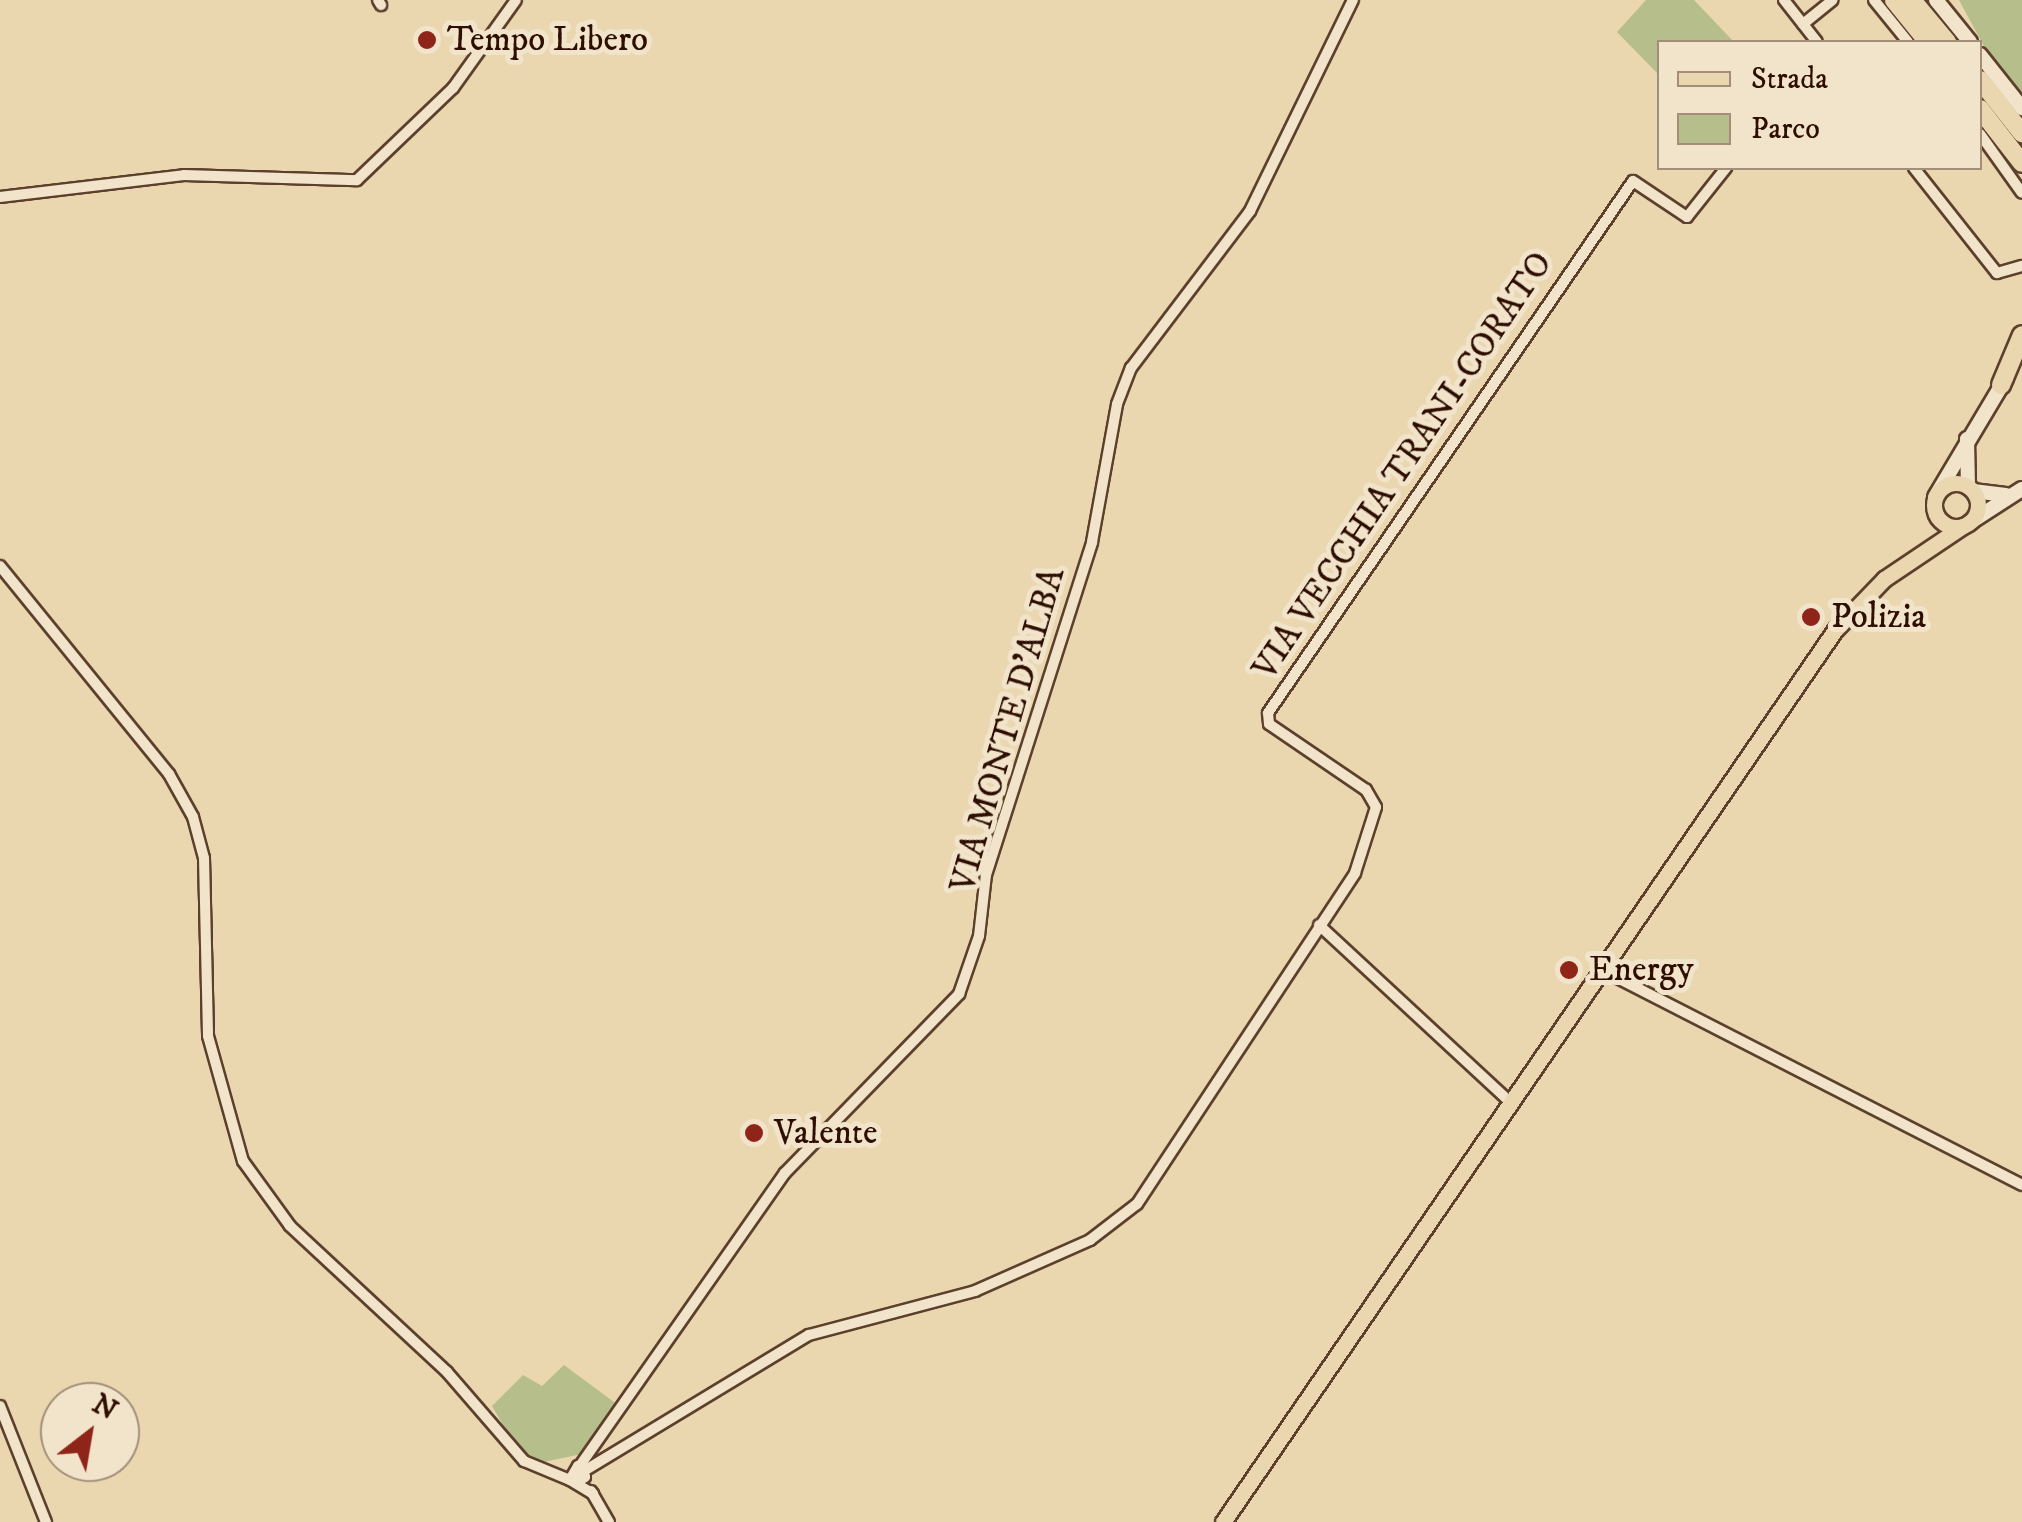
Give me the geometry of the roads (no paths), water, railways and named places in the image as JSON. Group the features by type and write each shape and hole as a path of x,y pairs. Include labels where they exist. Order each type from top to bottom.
{"highway":[{"path":"1894,0 1926,40"},
{"path":"1908,0 1959,38"},
{"path":"1908,0 1937,40"},
{"path":"1982,83 2022,133"},
{"path":"1982,98 2022,148"},
{"path":"1982,111 2022,163"},
{"path":"1982,125 2022,175"},
{"path":"2001,385 2022,334"}],"main road":[{"path":"1936,0 1959,38"},
{"path":"1948,0 1959,38"},
{"path":"1982,58 2022,108"},
{"path":"1917,553 1934,500 1968,434 2022,354"},
{"path":"1966,524 1970,489 1968,434"},
{"path":"1934,500 1949,484 1970,489 2019,490"},
{"path":"1223,1522 1836,630 1917,553 2019,490"},
{"path":"1934,500 1942,522 1966,524"}],"street":[{"path":"0,197 184,175 356,180 453,88 516,0"},
{"name":"VIA MONTE D'ALBA","path":"577,1474 785,1173 959,994 986,875 1092,542 1117,404 1131,368 1250,211 1354,0"},
{"path":"1784,0 1815,40"},
{"path":"1797,40 1832,0"},
{"path":"1874,0 1906,40"},
{"path":"1982,137 2022,193"},
{"name":"VIA VECCHIA TRANI-CORATO","path":"577,1474 809,1335 974,1291 1090,1240 1136,1204 1177,1154 1319,925 1355,874 1374,798 1268,724 1268,712 1632,181 1687,218 1724,170"},
{"path":"1916,170 1996,273 2022,266"},
{"path":"0,566 169,774 192,816 204,858 208,1036 242,1161 290,1226 539,1469 577,1474 609,1522"},
{"path":"1319,925 1512,1104"},
{"path":"1602,970 2022,1185"},
{"path":"0,1406 46,1522"},
{"path":"596,1446 614,1453"}],"place":[{"name":"Tempo Libero","path":"427,40"},
{"name":"Polizia","path":"1811,617"},
{"name":"Energy","path":"1569,970"},
{"name":"Valente","path":"754,1133"}]}
